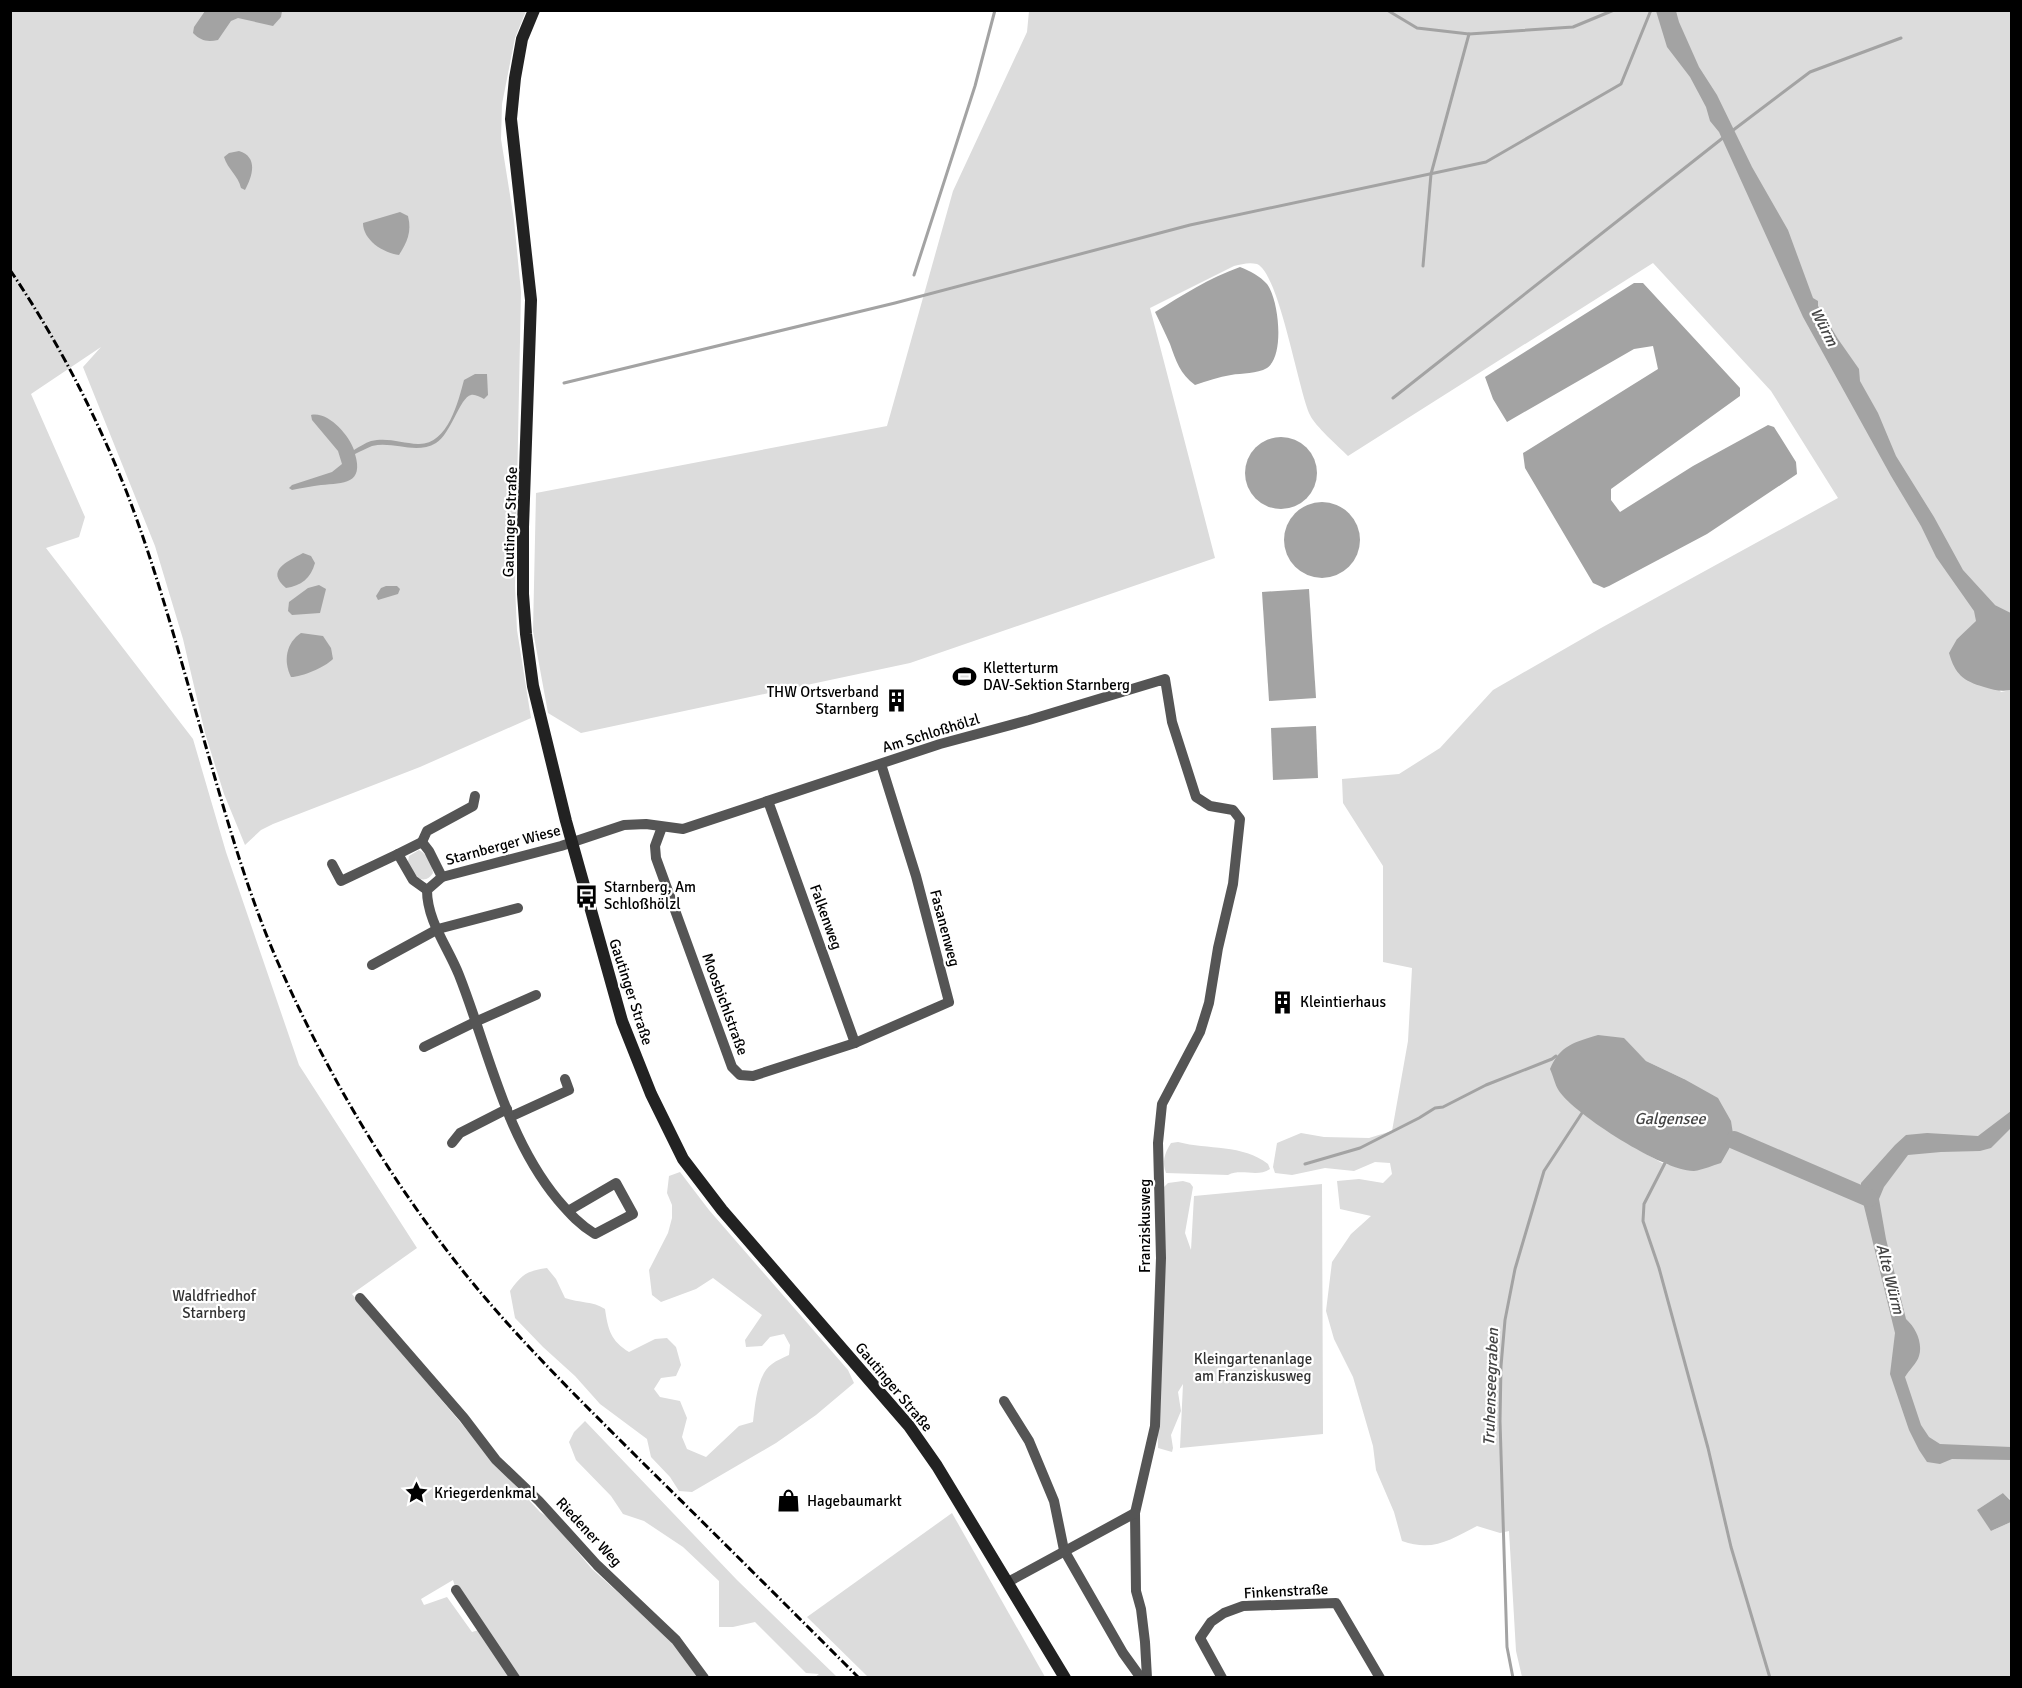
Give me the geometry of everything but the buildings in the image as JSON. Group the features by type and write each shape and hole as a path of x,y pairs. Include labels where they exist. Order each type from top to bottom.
{"main road":[{"name":"Gautinger Straße","path":"534,10 522,39 511,119 531,300 523,526 523,594 534,687 572,842 622,1021 651,1094 683,1158 722,1210 909,1426 937,1466 1065,1677"}],"street":[{"name":"Am Schloßhölzl","path":"572,842 624,825 646,824 683,829 940,744 1165,679 1172,722 1191,785 1196,797 1210,806"},
{"name":"Fasanenweg","path":"855,1043 949,1002 916,876 881,764"},
{"path":"332,864 341,881 398,854 422,842 427,831 473,806 475,796"},
{"name":"Falkenweg","path":"768,801 855,1043"},
{"name":"Franziskusweg","path":"1147,1677 1144,1631 1136,1591 1135,1513 1155,1426 1161,1258 1158,1143 1162,1104 1200,1032 1209,1003 1218,948 1233,884 1240,819 1233,810 1210,806"},
{"name":"Moosbichlstraße","path":"663,827 655,846 656,858 732,1067 740,1075 753,1076 855,1043"},
{"name":"Starnberger Wiese","path":"422,842 442,877"},
{"name":"Starnberger Wiese","path":"427,890 442,877 572,842"},
{"path":"398,854 413,880 427,890 427,906 459,974 508,1113 544,1184 568,1212 582,1226 595,1234 633,1214 616,1183 568,1212"},
{"path":"372,965 438,929 518,908"},
{"path":"424,1047 536,995"},
{"path":"452,1143 460,1133 569,1090 565,1079"},
{"name":"Riedener Weg","path":"360,1298 464,1418 496,1460 539,1501 597,1565 676,1640 704,1677"},
{"path":"1004,1401 1029,1441 1054,1501 1064,1550 1123,1653 1141,1677"},
{"path":"1008,1582 1135,1513"},
{"path":"456,1590 516,1677"},
{"name":"Finkenstraße","path":"1222,1677 1200,1638 1210,1622 1224,1613 1244,1606 1336,1603 1380,1677"}],"green space":[{"name":"Waldfriedhof Starnberg","path":"10,11 526,11 515,38 502,104 501,139 514,220 521,292 515,586 517,630 531,718 420,767 273,824 261,830 245,845 224,794 205,733 183,639 155,546 83,367 101,347 31,394 85,517 79,537 46,548 193,739 226,852 299,1065 417,1248 352,1294 493,1461 540,1512 550,1519 592,1569 672,1641 698,1677 11,1677","holes":["453,1580 456,1590 482,1629 472,1632 447,1597 424,1605 421,1599"]},
{"path":"1029,11 2011,11 2011,613 1995,605 1957,639 2001,692 2011,690 2012,1501 2003,1493 1991,1531 2011,1522 2011,1677 1522,1677 1516,1651 1509,1531 1500,1533 1477,1526 1450,1540 1432,1545 1402,1541 1394,1512 1376,1470 1373,1446 1353,1377 1334,1339 1326,1311 1332,1262 1351,1234 1371,1216 1340,1209 1337,1181 1359,1179 1383,1183 1392,1174 1390,1163 1375,1162 1354,1171 1325,1168 1292,1175 1275,1173 1273,1167 1277,1143 1301,1133 1324,1137 1369,1138 1392,1131 1408,1041 1412,968 1383,962 1383,866 1343,803 1342,779 1399,774 1440,748 1493,690 1838,498 1771,391 1653,263 1348,456 1310,415 1280,309 1265,272 1257,264 1234,266 1150,308 1215,558 910,663 581,733 548,713 533,631 536,493 887,426 953,191 1027,32","holes":["1624,1039 1646,1061 1684,1079 1694,1171 1662,1163 1582,1113"]},
{"name":"Kletterturm DAV-Sektion Starnberg","path":"970,670 973,680 962,684 955,681 959,674"},
{"path":"419,850 431,863 433,873 425,879 417,878 408,862 409,856"},
{"path":"1178,1142 1248,1153 1268,1164 1270,1169 1260,1173 1239,1172 1228,1175 1166,1173 1165,1154 1171,1143"},
{"path":"680,1172 709,1210 848,1370 854,1383 816,1415 776,1443 692,1492 679,1491 670,1477 651,1457 647,1439 600,1404 575,1376 515,1318 510,1291 526,1274 547,1268 556,1279 565,1298 605,1309 611,1334 618,1344 629,1352 655,1339 667,1338 676,1347 681,1365 676,1376 661,1378 654,1389 660,1397 680,1401 687,1418 682,1437 687,1449 706,1457 739,1426 753,1422 763,1375 772,1364 789,1355 790,1345 784,1334 770,1337 762,1346 746,1347 745,1340 762,1315 713,1278 696,1289 661,1302 652,1295 649,1270 668,1233 672,1218 672,1205 667,1193 669,1176"},
{"name":"Kleingartenanlage am Franziskusweg","path":"1183,1181 1190,1183 1193,1187 1185,1233 1191,1250 1194,1196 1322,1184 1323,1434 1180,1448 1183,1384 1178,1392 1181,1411 1171,1435 1172,1452 1158,1448 1157,1397 1164,1187 1168,1183"},
{"path":"585,1421 737,1580 837,1677 815,1677 819,1674 806,1673 755,1622 733,1627 719,1627 719,1581 683,1547 644,1521 623,1514 611,1496 576,1460 569,1442 574,1432"},
{"path":"952,1513 1045,1677 868,1677 807,1617"}],"water":[{"path":"205,11 282,11 281,17 273,26 238,18 231,21 218,40 211,41 204,40 193,33 194,27"},
{"name":"Würm","path":"1656,11 1676,11 1699,67 1717,95 1752,167 1788,230 1813,298 1818,301 1818,306 1859,369 1860,381 1878,413 1896,456 1934,517 1963,570 1995,605 2011,613 2011,690 1994,690 1977,685 1961,676 1954,666 1949,653 1957,639 1976,621 1974,611 1936,557 1921,526 1803,317 1719,132 1710,121 1706,107 1690,77 1667,47"},
{"path":"239,151 245,154 252,163 250,179 245,190 241,188 224,157 229,153"},
{"path":"400,212 408,216 409,232 399,255 387,252 375,245 366,235 363,223"},
{"path":"1240,267 1267,284 1275,302 1278,340 1273,362 1267,368 1259,371 1226,376 1195,385 1179,367 1155,312 1186,293"},
{"path":"1634,283 1643,283 1740,388 1740,396 1611,489 1611,500 1620,512 1693,466 1768,425 1774,427 1796,462 1797,474 1707,534 1604,588 1593,583 1525,468 1523,453 1658,369 1653,346 1634,349 1507,422 1493,399 1485,377"},
{"path":"475,374 487,374 488,395 484,399 474,395 467,397 446,432 436,443 421,448 372,446 355,454 357,471 350,480 292,490 289,488 332,472 342,464 338,451 312,420 311,415 331,420 343,431 354,450 377,440 418,444 428,442 437,438 444,430 455,410 464,380"},
{"path":"1281,437 1301,443 1311,453 1317,473 1311,493 1301,503 1281,509 1261,503 1251,493 1245,473 1251,453 1261,443"},
{"path":"1322,502 1336,505 1349,513 1357,526 1360,540 1357,554 1349,567 1336,575 1322,578 1308,575 1295,567 1287,554 1284,540 1287,526 1295,513 1308,505"},
{"path":"303,553 311,556 315,563 311,573 305,580 286,588 280,582 278,571 285,563"},
{"path":"319,585 326,589 320,613 292,615 288,611 289,602 308,588"},
{"path":"397,586 400,589 398,594 378,600 376,596 381,588"},
{"path":"1309,589 1316,698 1269,701 1262,592"},
{"path":"301,633 323,636 331,648 333,659 313,671 291,677 287,665 287,653 292,642"},
{"path":"1316,726 1318,778 1273,780 1271,728"},
{"name":"Galgensee","path":"1598,1035 1624,1038 1646,1061 1718,1098 1731,1121 1734,1140 1721,1163 1694,1171 1663,1162 1601,1127 1568,1101 1559,1091 1550,1069 1558,1055 1569,1046"},
{"name":"Alte Würm","path":"2011,1111 2011,1128 1991,1148 1980,1151 1908,1155 1884,1187 1879,1199 1886,1239 1906,1319 1916,1331 1919,1341 1918,1359 1905,1377 1921,1425 1929,1437 1940,1444 2011,1447 2011,1460 1952,1459 1940,1464 1927,1462 1909,1430 1890,1374 1895,1333 1861,1194 1861,1183 1906,1135 1927,1133 1978,1136"},
{"path":"2003,1493 2011,1501 2011,1522 1991,1531 1977,1510"}],"waterway":[{"path":"914,275 975,86 995,10"},
{"path":"1387,10 1417,28 1469,34 1573,27 1614,10"},
{"path":"564,383 895,303 1190,225 1486,162 1621,84 1651,10"},
{"path":"1423,266 1431,174 1469,34"},
{"path":"1732,131 1810,72 1901,38"},
{"path":"1393,398 1724,137"},
{"path":"1305,1164 1360,1148 1435,1108 1443,1107 1486,1085 1556,1056"},
{"name":"Truhenseegraben","path":"1513,1678 1507,1647 1500,1421 1505,1320 1515,1269 1544,1171 1582,1113"},
{"path":"1734,1140 1869,1198"},
{"path":"1665,1163 1644,1204 1643,1221 1659,1268 1708,1448 1731,1547 1770,1678"}],"railway":[{"path":"10,270 44,323 74,378 127,493 162,597 222,802 254,901 297,1004 358,1119 429,1227 499,1314 571,1390 859,1678"}],"place":[{"name":"Kletterturm DAV-Sektion Starnberg","path":"965,677"},
{"name":"THW Ortsverband Starnberg","path":"897,701"},
{"name":"Starnberg, Am Schloßhölzl","path":"586,896"},
{"name":"Kleintierhaus","path":"1282,1002"},
{"name":"Kriegerdenkmal","path":"416,1493"},
{"name":"Hagebaumarkt","path":"789,1501"}]}
